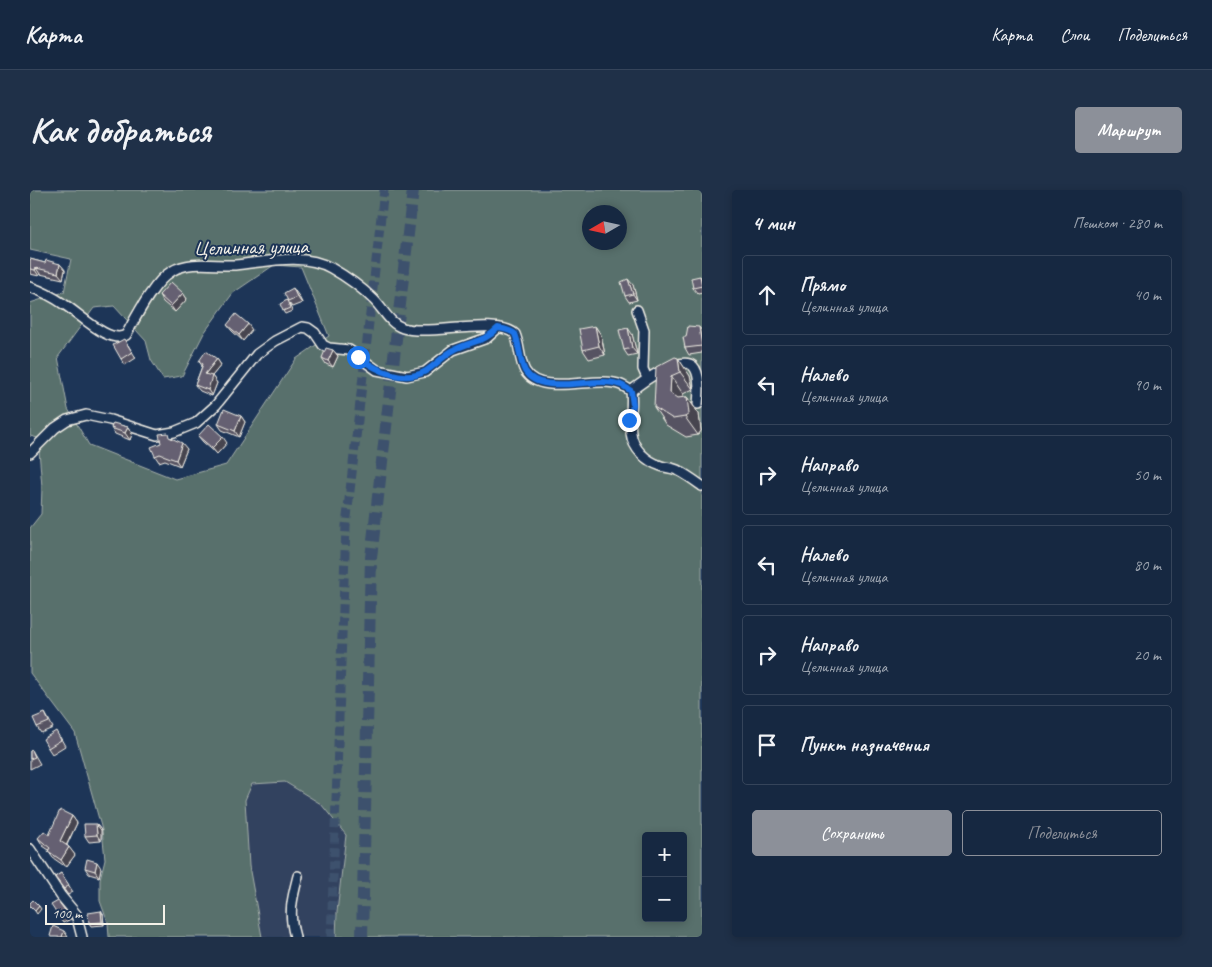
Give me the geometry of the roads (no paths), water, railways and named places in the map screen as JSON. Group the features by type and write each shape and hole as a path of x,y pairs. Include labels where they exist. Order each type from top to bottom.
{"street":[{"name":"Целинная улица","path":"30,288 66,305 103,333 116,338 122,338 126,335 156,285 171,271 190,264 235,264 296,260 330,267 363,289 376,301 388,318 404,328 416,330 498,328"},
{"path":"637,310 644,330 643,369 647,378"},
{"path":"30,453 55,428 67,420 86,415 157,434 174,432 196,423 216,404 257,354 275,341 302,327 308,328 323,345 349,350 377,370 407,376 425,372 453,350 487,338 498,328 515,334 521,361 526,373 535,380 547,384 608,382 620,384 631,391 633,405 629,420 635,448 640,454 658,465 680,471 702,486"},
{"path":"631,391 647,378 678,364 688,364 693,366 696,371 700,387 698,404"},
{"path":"30,849 60,896 76,914 81,936"},
{"path":"295,937 291,923 290,905 298,876"}],"tunnel":[{"path":"331,937 346,526 384,190"},
{"path":"362,937 371,558 413,190"}]}
